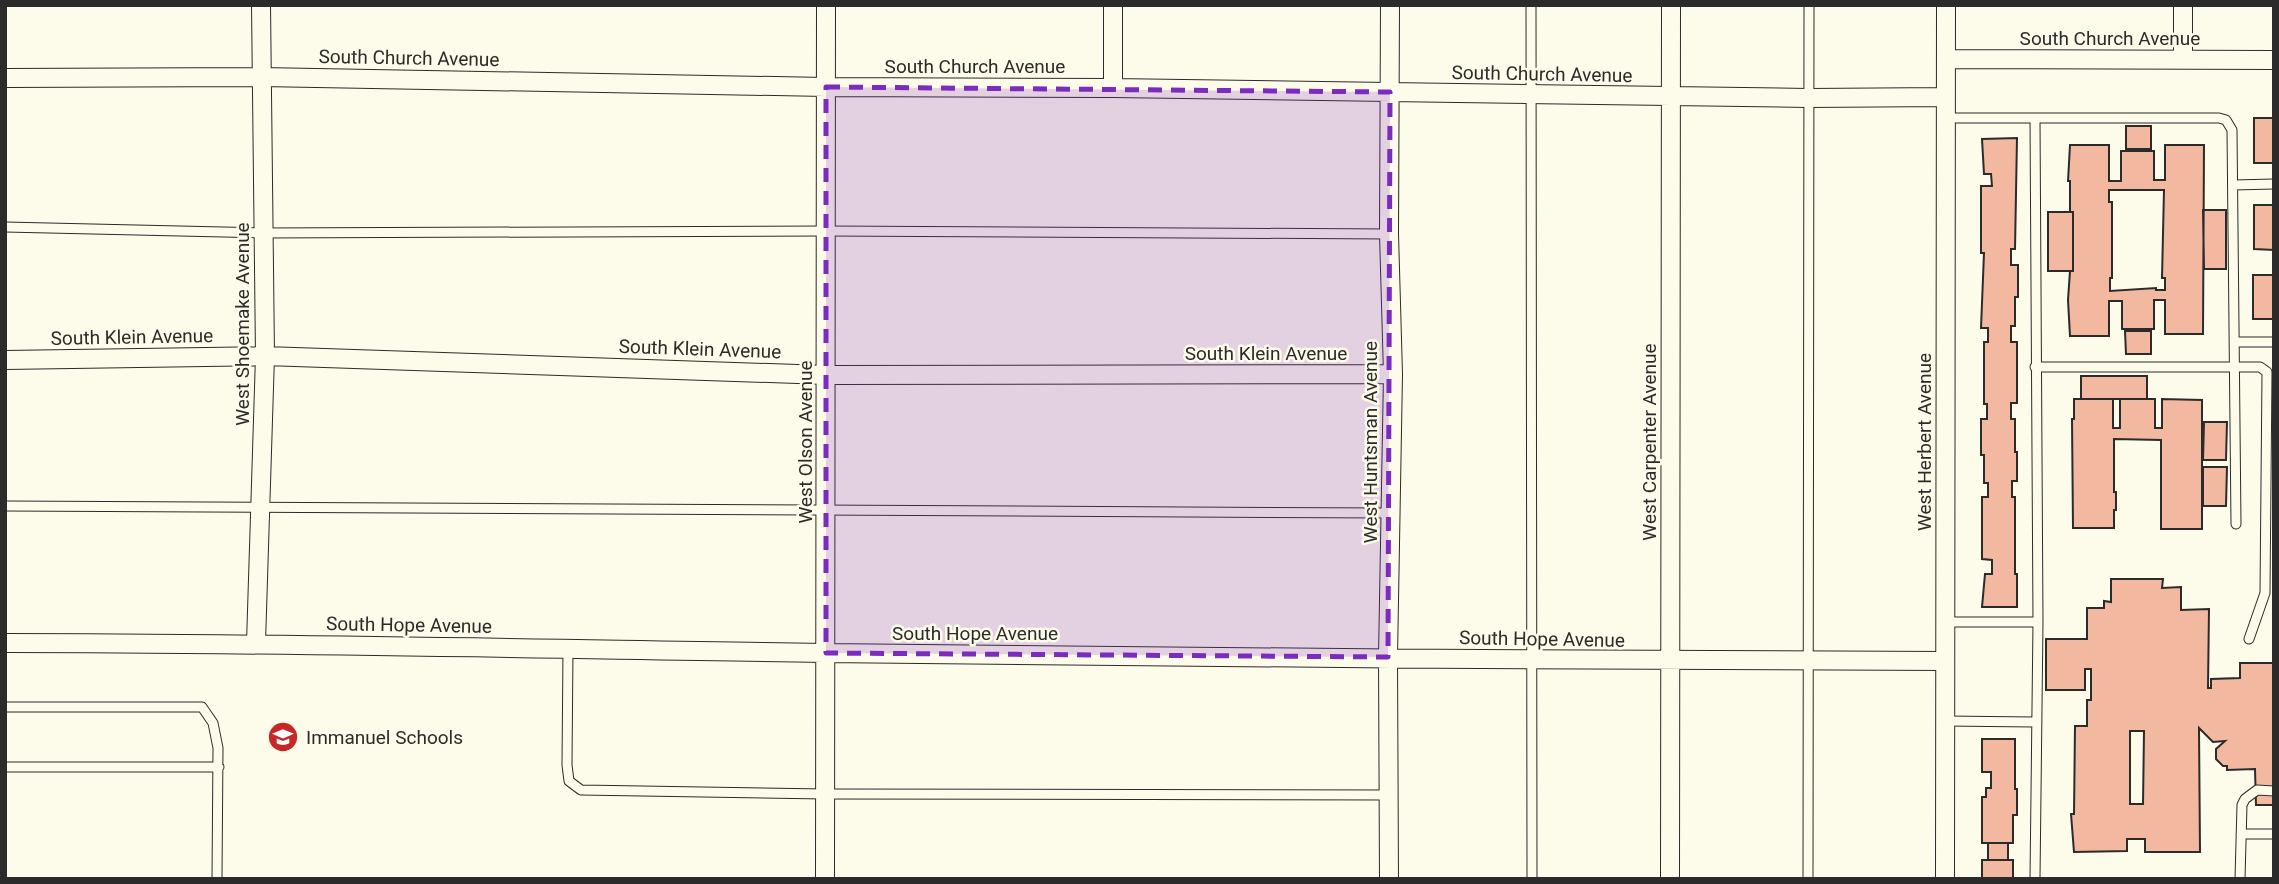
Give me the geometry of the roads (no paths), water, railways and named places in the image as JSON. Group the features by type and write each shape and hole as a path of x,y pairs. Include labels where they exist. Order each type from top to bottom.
{"street":[{"name":"West Shoemake Avenue","path":"257,643 265,356 261,5"},
{"name":"West Olson Avenue","path":"825,879 826,5"},
{"path":"1113,5 1113,88"},
{"name":"West Huntsman Avenue","path":"1388,879 1388,657 1393,374 1389,234 1390,5"},
{"name":"West Carpenter Avenue","path":"1670,879 1671,5"},
{"name":"West Herbert Avenue","path":"1945,879 1946,5"},
{"path":"2183,5 2183,59"},
{"name":"South Church Avenue","path":"1946,59 2274,60"},
{"name":"South Church Avenue","path":"5,78 261,77 826,87 1945,97"},
{"name":"South Klein Avenue","path":"5,360 265,356 826,375 1393,374"},
{"name":"South Hope Avenue","path":"5,643 257,643 826,653 1670,662 1945,661"}],"lane":[{"path":"1531,5 1532,879"},
{"path":"1808,879 1809,5"},
{"path":"1945,118 2226,120 2232,130 2236,524"},
{"path":"2035,118 2038,622 2035,879"},
{"path":"2233,185 2274,184"},
{"path":"5,227 263,233 827,231 1389,234"},
{"path":"2235,342 2274,342"},
{"path":"2035,367 2234,366 2260,367 2267,372 2269,448 2265,593 2249,639"},
{"path":"5,506 1391,513"},
{"path":"1945,622 2038,622"},
{"path":"568,649 567,765 569,781 581,790 1389,795"},
{"path":"5,706 201,707 213,723 218,748 217,879"},
{"path":"1945,722 2036,722"},
{"path":"5,767 219,766"},
{"path":"2240,879 2242,805 2245,799 2257,790 2274,791"},
{"path":"2241,834 2274,834"}],"place":[{"name":"Immanuel Schools","path":"283,737"}]}
